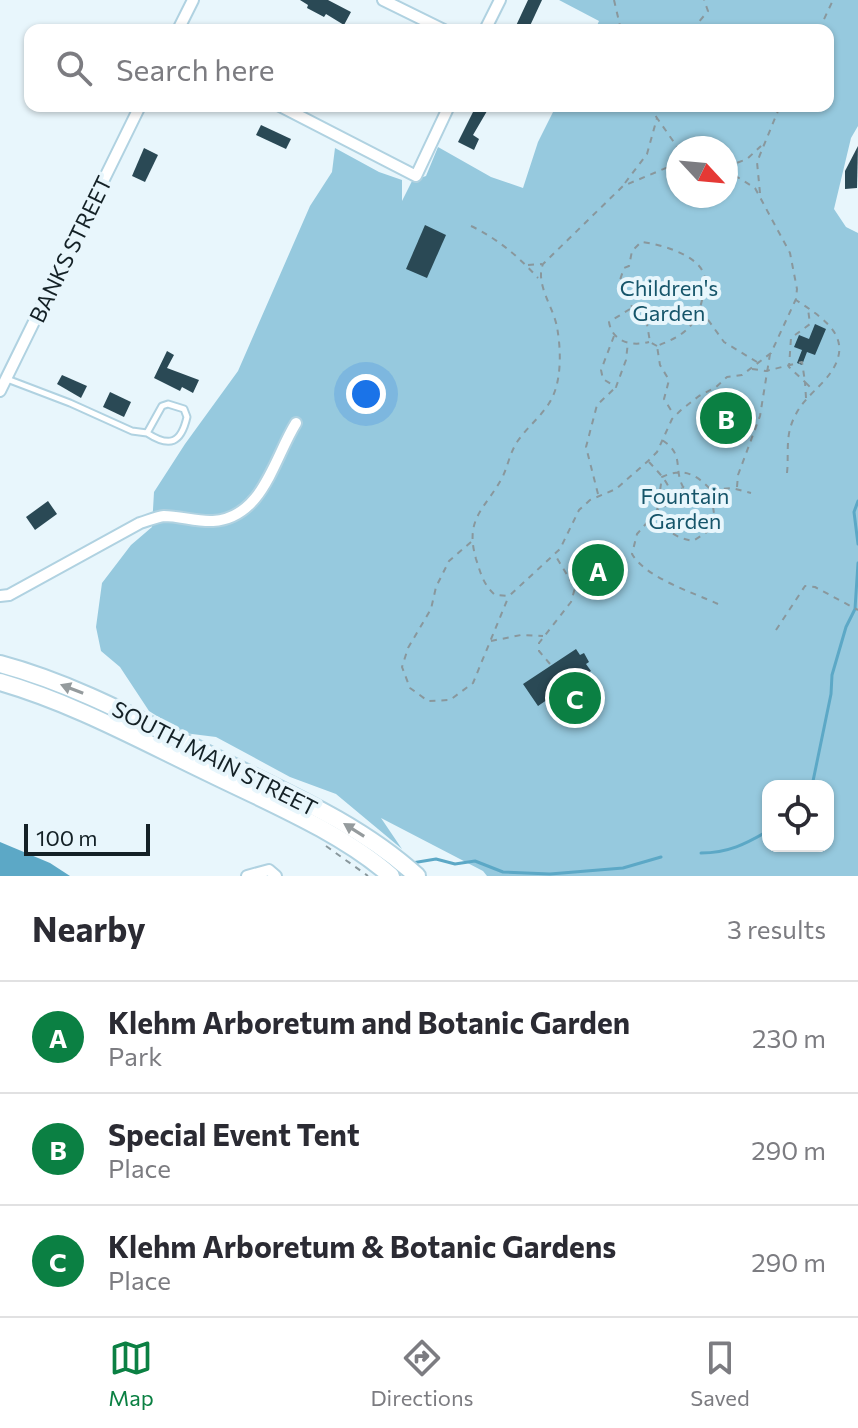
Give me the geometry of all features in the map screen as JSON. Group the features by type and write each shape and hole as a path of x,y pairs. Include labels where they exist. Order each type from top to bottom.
{"main road":[{"name":"SOUTH MAIN STREET","path":"0,664 76,690 254,776 373,842 417,876"},
{"name":"SOUTH MAIN STREET","path":"0,682 105,722 254,795 339,841 391,876"},
{"path":"339,841 379,876"}],"street":[{"path":"181,24 193,0"},
{"path":"383,0 432,24"},
{"path":"488,24 500,0"},
{"name":"BANKS STREET","path":"0,391 137,112"},
{"path":"292,112 416,176 446,112"},
{"path":"0,596 9,595 140,523 162,516 212,522 235,517 252,504 264,487 296,423"},
{"path":"247,876 269,870 276,876"}],"lane":[{"path":"6,379 132,431 147,433 159,441 170,442 179,437 187,417 184,409 168,404 162,406 147,433"}],"path":[{"path":"614,0 620,24"},
{"path":"697,24 708,11 704,0"},
{"path":"822,24 833,0"},
{"path":"653,112 670,136"},
{"path":"760,194 757,162 777,112"},
{"path":"539,279 543,264 623,186 647,154 657,118"},
{"path":"738,163 762,145"},
{"path":"623,186 666,168"},
{"path":"737,489 738,475 760,416 771,353 796,299 797,289 790,253 760,194 738,177"},
{"path":"471,226 493,236 539,279 557,327 560,352 558,381 552,400 516,444 502,477 481,506 472,527 472,541 484,584 495,595 509,596"},
{"path":"650,342 647,324 633,317 631,300 619,283 624,268 629,266 632,251 641,242 673,251 695,262 704,273 705,285 694,323 685,334 657,346"},
{"path":"525,265 543,264"},
{"path":"787,473 790,429 806,399 834,369 840,345 838,333 796,299"},
{"path":"631,308 609,322 610,333 635,345 650,342 657,346"},
{"path":"789,367 791,338 810,324 808,308"},
{"path":"700,309 724,342 758,363"},
{"path":"614,336 601,370 603,379 616,387"},
{"path":"598,496 586,447 597,405 616,387 626,360 628,342"},
{"path":"657,346 660,365 669,380 665,405 674,416"},
{"path":"472,541 449,561 436,587 431,609 408,648 402,667 410,688 428,701 450,700 473,683 509,596 555,555 579,510 590,500 616,489 648,461 657,452 674,416 727,377 733,378 751,369 771,353"},
{"path":"751,369 766,371 802,362 806,399"},
{"path":"789,367 814,391"},
{"path":"662,440 675,450 683,487"},
{"path":"648,461 670,486 672,496"},
{"path":"678,471 690,473 711,490 715,522 693,541 678,538 666,530 657,511 662,477 678,471"},
{"path":"683,487 695,492 737,489 751,493"},
{"path":"683,487 637,534 632,554 637,564 650,573 718,604"},
{"path":"550,664 539,651 539,643 571,602 575,588 555,555"},
{"path":"776,630 805,586 815,587 858,610"},
{"path":"491,641 521,635 545,636"}],"green space":[{"path":"559,0 858,0 858,126 851,138 834,209 846,227 858,233 858,876 487,876 483,871 381,818 402,849 336,794 290,777 216,737 184,733 149,711 120,667 101,651 96,627 102,583 131,545 152,527 154,492 238,371 310,206 332,172 335,148 379,172 402,180 402,201 412,181 426,176 438,147 491,177 523,188 538,142 553,112 834,112 834,24 598,24 599,21"}],"shaded area":[{"path":"0,842 50,863 70,876 0,876"}],"building":[{"path":"300,0 328,0 351,12 342,24 307,8 308,5"},
{"path":"528,0 542,0 531,24 517,24"},
{"path":"473,112 486,112 473,135 479,139 474,150 458,142"},
{"path":"261,125 291,139 286,149 256,135"},
{"path":"858,146 857,188 845,189 845,171"},
{"path":"144,148 158,155 145,182 132,176"},
{"path":"425,225 446,235 427,278 406,269"},
{"path":"815,324 826,329 815,355 807,352 802,365 797,363 802,350 794,347 799,335 809,339"},
{"path":"167,351 174,355 167,368 199,380 193,393 182,387 180,391 154,378"},
{"path":"62,375 87,386 81,398 57,384"},
{"path":"110,392 131,402 124,417 103,407"},
{"path":"732,396 748,413 721,440 704,423"},
{"path":"48,501 57,514 35,530 26,517"},
{"path":"576,649 580,655 584,653 591,671 572,684 582,700 574,705 563,689 538,706 523,684"}],"waterway":[{"path":"858,501 854,512 858,544"},
{"path":"813,780 832,675 846,627 855,609 858,563"},
{"path":"701,853 736,847 762,834"},
{"path":"412,863 436,859 455,864 475,861 503,872 550,874 623,868 661,857"}],"place":[{"name":"Special Event Tent","path":"726,418"},
{"name":"Klehm Arboretum and Botanic Garden","path":"598,570"},
{"name":"Klehm Arboretum & Botanic Gardens","path":"575,698"}],"park label":[{"name":"Children's Garden","path":"669,300"},
{"name":"Fountain Garden","path":"685,508"}]}
